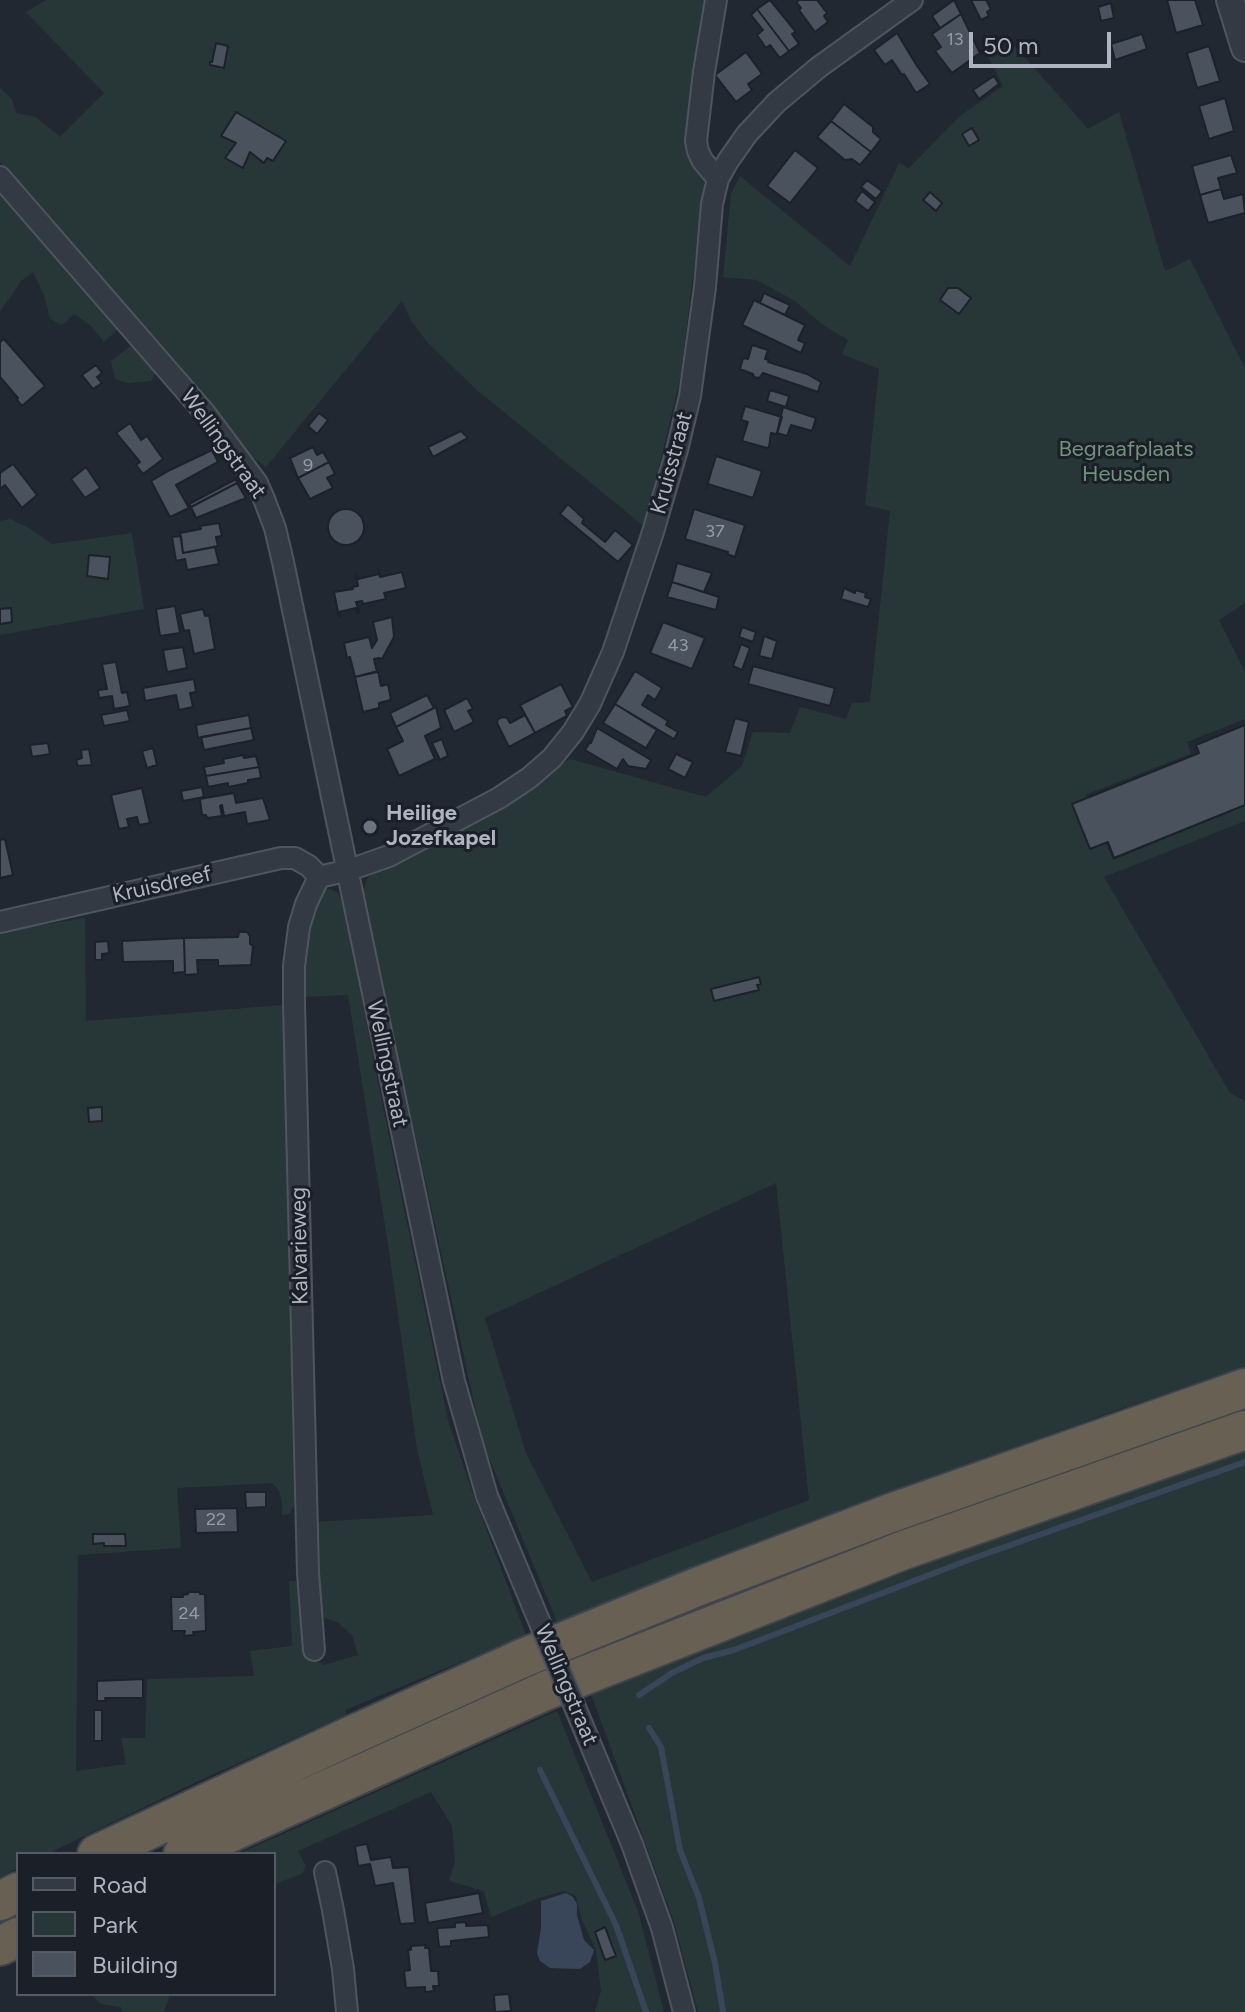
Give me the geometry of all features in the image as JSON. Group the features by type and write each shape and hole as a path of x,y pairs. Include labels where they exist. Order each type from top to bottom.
{"highway":[{"path":"101,1852 496,1670 689,1590 903,1509 1245,1388"},
{"path":"187,1852 545,1691 904,1550 1245,1430"}],"street":[{"path":"716,0 696,141 702,160 718,179"},
{"name":"Kruisstraat","path":"349,870 389,856 499,798 552,758 573,732 590,704 613,652 651,540 690,396 705,287 712,204 718,179 747,134 777,102 819,67 912,0"},
{"path":"1230,0 1245,48"},
{"name":"Wellingstraat","path":"0,177 204,412 257,483 275,528 451,1366 469,1436 487,1496 632,1844 662,1928 684,2012"},
{"name":"Kruisdreef","path":"0,922 281,858 295,858 309,866 319,877"},
{"path":"319,877 349,870"},
{"name":"Kalvarieweg","path":"314,1650 308,1573 294,966 299,927 319,877"},
{"path":"325,1872 343,1969 347,2012"}],"green space":[{"path":"46,0 723,0 703,127 709,181 701,211 681,374 645,527 477,390 428,343 411,321 402,301 266,467 252,457 179,365 0,162 0,88 12,99 16,113 36,117 60,137 104,93 26,12"},
{"name":"Begraafplaats Heusden","path":"1015,46 1088,129 1119,112 1165,271 1190,259 1245,368 1245,603 1219,620 1245,672 1245,719 1187,742 1191,754 1085,795 1113,860 1245,806 1245,821 1104,877 1230,1093 1245,1101 1245,1367 814,1520 557,1622 483,1443 363,890 368,877 497,806 570,759 706,797 742,766 753,732 790,733 800,707 846,719 852,703 870,702 890,511 865,505 879,369 842,354 848,340 823,325 795,301 757,280 723,277 731,193 740,176 850,266 899,163 909,168 960,116 1003,86 988,56 999,48","holes":["776,1183 809,1500 592,1582 526,1453 485,1318"]},
{"path":"0,192 118,329 104,342 90,325 74,314 62,325 50,319 44,295 33,272 21,281 0,312"},
{"path":"132,345 156,372 151,381 128,383 115,379 111,361"},
{"path":"10,519 52,544 132,533 144,609 0,635 0,521"},
{"path":"330,889 338,893 344,906 448,1420 526,1635 345,1710 346,1715 51,1852 16,1852 16,1869 0,1877 0,932 85,918 86,1021 283,1005 294,1504 290,1514 282,1515 279,1490 272,1483 177,1488 181,1548 78,1555 76,1771 126,1764 121,1738 145,1738 147,1679 254,1676 250,1651 292,1646 289,1581 303,1581 307,1654 324,1665 358,1655 352,1635 337,1622 318,1616 314,1522 433,1515 417,1449 348,995 300,997 305,934 321,892"},
{"path":"1245,1451 1245,2012 698,2012 674,1922 591,1694 945,1557"},
{"path":"557,1711 638,1911 664,2012 595,2012 601,1991 596,1950 581,1918 576,1896 564,1891 491,1917 484,1891 449,1881 455,1862 452,1826 431,1792 298,1851 306,1866 302,1874 276,1883 276,1852 242,1852"},
{"path":"93,1996 169,1996 164,2012 122,2012 121,2007 101,2004"}],"water":[{"path":"566,1893 577,1904 584,1940 594,1950 590,1962 580,1969 550,1968 540,1961 537,1953 541,1901"}],"building":[{"path":"770,0 796,32 792,34 799,44 789,51 757,9"},
{"path":"817,0 827,13 824,16 828,22 815,32 799,10 801,8 796,2"},
{"path":"954,0 961,14 940,28 932,16"},
{"path":"971,0 986,0 991,9 987,12 989,16 981,20"},
{"path":"1167,0 1195,0 1203,25 1176,33"},
{"path":"1111,3 1114,18 1101,21 1098,7"},
{"path":"757,9 789,51 780,58 770,45 766,48 757,35 763,30 751,15"},
{"path":"961,14 980,53 952,73 935,51 941,47 932,34"},
{"path":"897,33 930,84 916,93 892,60 885,65 874,50"},
{"path":"1142,34 1147,49 1115,60 1111,44"},
{"path":"216,43 228,46 224,68 210,65"},
{"path":"1209,46 1220,81 1197,88 1187,53"},
{"path":"746,52 762,74 748,84 752,90 736,102 715,75"},
{"path":"994,76 999,84 979,99 973,90"},
{"path":"1225,98 1234,131 1209,139 1199,106"},
{"path":"844,104 873,127 873,132 881,139 871,152 831,121"},
{"path":"236,112 286,141 273,161 267,158 264,163 250,152 243,168 225,158 236,143 221,136"},
{"path":"831,121 871,152 860,165 852,159 845,160 817,137"},
{"path":"972,128 979,140 969,146 962,134"},
{"path":"795,150 818,168 790,203 767,186"},
{"path":"1231,155 1237,173 1218,178 1221,189 1200,195 1192,166"},
{"path":"867,180 882,191 876,199 861,187"},
{"path":"1221,189 1224,199 1243,194 1245,213 1208,223 1200,195"},
{"path":"862,191 875,202 868,211 855,201"},
{"path":"930,192 942,203 936,211 923,200"},
{"path":"948,288 958,288 971,298 959,314 940,300"},
{"path":"764,293 790,305 785,315 760,303"},
{"path":"754,300 805,325 798,340 805,343 801,353 742,325"},
{"path":"4,339 45,386 22,406 0,377 0,342"},
{"path":"752,345 768,350 765,359 768,362 807,374 821,382 818,392 763,373 759,378 754,377 740,369 743,358 748,359"},
{"path":"96,365 102,373 97,377 102,383 93,389 82,375"},
{"path":"770,390 789,396 786,407 767,401"},
{"path":"745,406 782,417 777,434 771,433 769,447 742,441 748,422 741,420"},
{"path":"783,407 816,418 812,431 791,425 787,436 777,433"},
{"path":"319,413 328,420 317,434 308,426"},
{"path":"130,423 141,440 147,436 163,459 143,474 136,465 140,462 116,433"},
{"path":"461,431 468,438 433,457 428,447"},
{"path":"313,447 317,455 323,452 329,462 298,478 290,458"},
{"path":"212,450 218,462 176,485 189,508 170,517 151,481"},
{"path":"716,456 762,471 753,498 708,484 706,489"},
{"path":"329,462 335,474 327,478 333,488 310,499 298,478"},
{"path":"13,464 37,495 22,508 5,485 0,489 0,473"},
{"path":"86,467 100,488 85,498 71,479"},
{"path":"236,479 237,483 191,507 189,504"},
{"path":"237,483 246,498 196,518 191,507"},
{"path":"568,504 584,519 582,523 605,542 615,530 633,545 618,562 560,514"},
{"path":"346,509 359,514 364,527 359,540 346,545 333,540 328,527 333,514"},
{"path":"694,509 745,525 735,557 685,539"},
{"path":"219,523 222,536 216,537 218,546 183,553 180,533"},
{"path":"181,536 183,553 215,547 219,564 187,570 185,559 176,561 172,537"},
{"path":"89,555 110,557 108,579 87,576"},
{"path":"677,563 712,573 704,592 672,582"},
{"path":"378,570 380,577 402,572 406,588 384,593 386,599 363,604 362,601 356,602 359,612 356,608 339,612 339,617 334,592 358,586 356,574 358,579 379,574"},
{"path":"672,582 719,597 716,610 667,597"},
{"path":"844,588 855,593 855,590 866,593 865,597 871,599 868,607 841,599"},
{"path":"175,606 180,633 160,636 156,609"},
{"path":"11,608 12,622 0,624 0,609"},
{"path":"203,609 205,616 209,615 215,649 194,654 189,630 184,631 180,614"},
{"path":"392,617 394,637 382,659 374,659 377,672 355,677 344,643 369,637 372,648 377,640 373,622"},
{"path":"663,622 705,638 692,669 650,653"},
{"path":"742,627 756,632 753,642 739,637"},
{"path":"764,636 777,641 772,659 759,656"},
{"path":"741,644 750,648 742,670 733,666"},
{"path":"183,647 187,668 167,672 163,650"},
{"path":"116,662 122,693 127,692 130,706 114,709 112,696 99,698 98,690 107,689 102,664"},
{"path":"753,666 835,688 830,706 748,684"},
{"path":"378,671 381,686 388,684 391,700 379,703 379,708 363,712 355,677"},
{"path":"635,671 662,688 655,700 648,695 642,705 668,721 666,725 678,732 674,739 615,704"},
{"path":"194,679 196,692 190,693 193,707 179,710 176,695 145,701 143,688"},
{"path":"561,684 573,707 565,711 567,716 535,733 520,705"},
{"path":"427,695 434,708 396,727 390,713"},
{"path":"467,698 473,709 468,711 474,722 454,732 444,710"},
{"path":"615,704 657,730 646,748 603,723"},
{"path":"436,707 441,728 425,736 435,759 399,776 387,749 403,741 396,727"},
{"path":"127,710 130,721 104,726 101,715"},
{"path":"249,715 251,728 198,738 196,725"},
{"path":"525,715 535,733 509,747 498,719 507,718 510,723"},
{"path":"735,718 749,722 741,756 725,752"},
{"path":"1245,725 1245,805 1114,858 1108,842 1090,849 1072,804 1199,753 1196,745"},
{"path":"251,728 254,740 204,750 201,737"},
{"path":"597,728 651,760 646,769 628,766 623,759 617,769 585,750"},
{"path":"442,739 448,756 440,760 432,743"},
{"path":"48,743 50,754 32,757 30,745"},
{"path":"153,748 157,765 147,768 142,751"},
{"path":"89,749 92,765 78,766 76,760 82,758 81,750"},
{"path":"676,754 693,762 685,778 668,769"},
{"path":"243,755 244,758 256,756 259,767 206,776 204,767"},
{"path":"259,767 261,778 228,787 228,783 208,787 206,776"},
{"path":"202,787 204,797 183,801 181,791"},
{"path":"142,788 150,823 139,825 137,817 127,819 129,827 119,829 111,795"},
{"path":"234,793 236,803 263,798 270,820 247,824 245,812 224,816 222,805 222,816 207,818 202,815 200,799"},
{"path":"5,839 13,875 0,878 0,840"},
{"path":"239,932 247,932 250,936 253,946 251,965 218,966 218,960 197,960 198,974 185,975 184,938 238,937"},
{"path":"184,938 185,972 173,973 173,961 123,962 122,941"},
{"path":"108,941 109,953 102,954 102,960 95,960 95,942"},
{"path":"759,977 759,990 714,1001 711,989"},
{"path":"102,1107 102,1121 89,1122 88,1108"},
{"path":"245,1492 266,1492 266,1507 246,1508"},
{"path":"237,1508 238,1532 196,1533 195,1509"},
{"path":"93,1534 125,1534 126,1546 93,1544"},
{"path":"188,1592 205,1594 206,1631 184,1636 185,1631 172,1631 171,1597 183,1597"},
{"path":"143,1679 143,1698 105,1698 106,1701 97,1701 97,1681"},
{"path":"94,1710 102,1710 102,1741 94,1741"},
{"path":"367,1844 371,1860 391,1857 393,1868 409,1867 415,1923 400,1924 393,1883 375,1886 370,1864 358,1866 355,1846"},
{"path":"479,1893 483,1913 428,1923 425,1903"},
{"path":"466,1922 466,1926 488,1925 489,1937 451,1941 451,1946 439,1947 437,1928 455,1927 455,1923"},
{"path":"605,1927 616,1956 605,1960 595,1932"},
{"path":"426,1945 431,1971 438,1971 439,1986 433,1986 434,1991 425,1992 425,1987 406,1988 404,1971 410,1970 408,1949"},
{"path":"509,1994 511,2011 495,2012 494,1995"}],"waterway":[{"path":"639,1695 672,1673 703,1658 734,1650 971,1559 1245,1462"},
{"path":"649,1728 661,1747 680,1850 699,1898 723,2012"},
{"path":"540,1770 616,1925 646,2012"}],"place":[{"name":"Heilige Jozefkapel","path":"370,827"}]}
